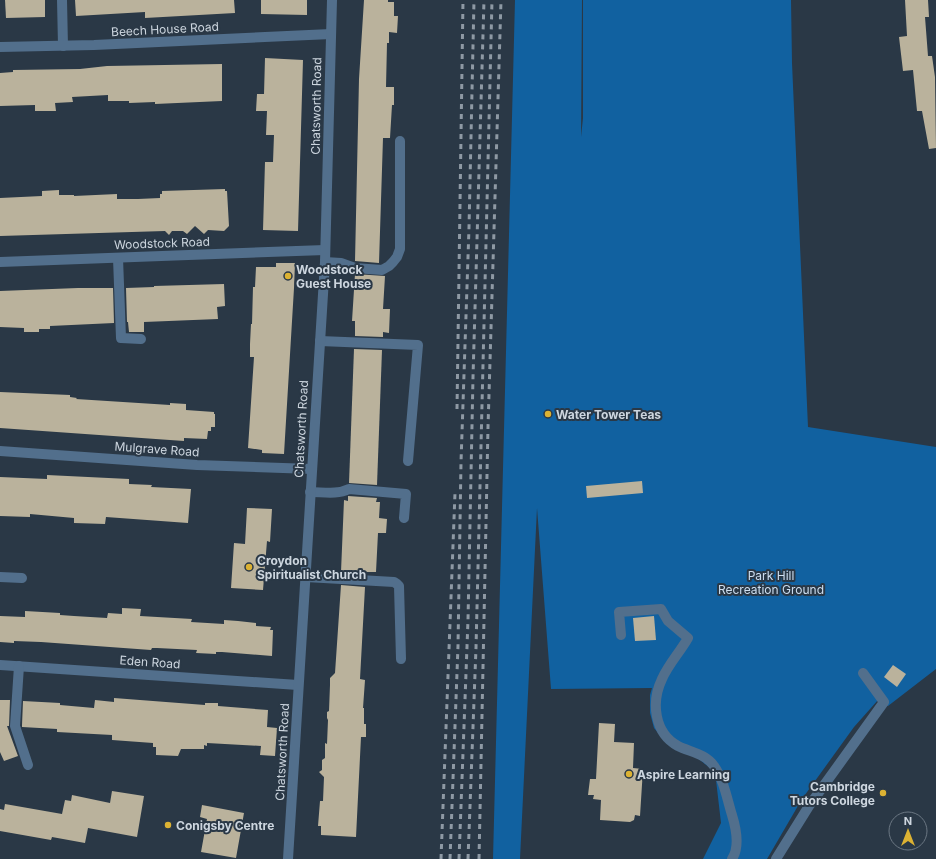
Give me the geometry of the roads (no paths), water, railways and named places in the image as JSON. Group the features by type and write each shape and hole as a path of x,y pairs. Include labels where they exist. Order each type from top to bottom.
{"street":[{"path":"62,0 63,46"},
{"name":"Chatsworth Road","path":"288,859 325,262 332,0"},
{"name":"Beech House Road","path":"0,47 63,46 331,34"},
{"path":"325,262 341,263 355,268 382,270 389,266 397,257 400,249 400,141"},
{"name":"Woodstock Road","path":"0,262 325,250"},
{"path":"118,258 121,338 141,339"},
{"path":"320,341 418,345 408,461"},
{"name":"Mulgrave Road","path":"0,451 197,465 312,469"},
{"path":"310,492 343,492 349,489 406,494 404,518"},
{"path":"0,577 22,578"},
{"path":"306,577 394,582 397,584 399,586 401,659"},
{"path":"621,635 619,612 661,609 668,621 688,638 661,679 657,696 656,712 658,726 667,737 677,745 702,756 714,765 721,779 735,826 736,841 732,859"},
{"name":"Eden Road","path":"0,665 298,685"},
{"path":"19,666 15,726 28,765"},
{"path":"776,859 809,806 884,702 863,673"}],"railway":[{"path":"457,409 463,0"},
{"path":"450,859 458,646 461,462 469,228 474,0"},
{"path":"459,859 468,620 473,377 484,0"},
{"path":"468,859 476,648 492,0"},
{"path":"479,859 488,427 501,0"},
{"path":"441,859 455,493"}],"place":[{"name":"Woodstock Guest House","path":"288,276"},
{"name":"Water Tower Teas","path":"548,414"},
{"name":"Croydon Spiritualist Church","path":"249,567"},
{"name":"Aspire Learning","path":"629,774"},
{"name":"Cambridge Tutors College","path":"883,793"},
{"name":"Conigsby Centre","path":"168,825"}],"park label":[{"name":"Park Hill Recreation Ground","path":"771,582"}]}
